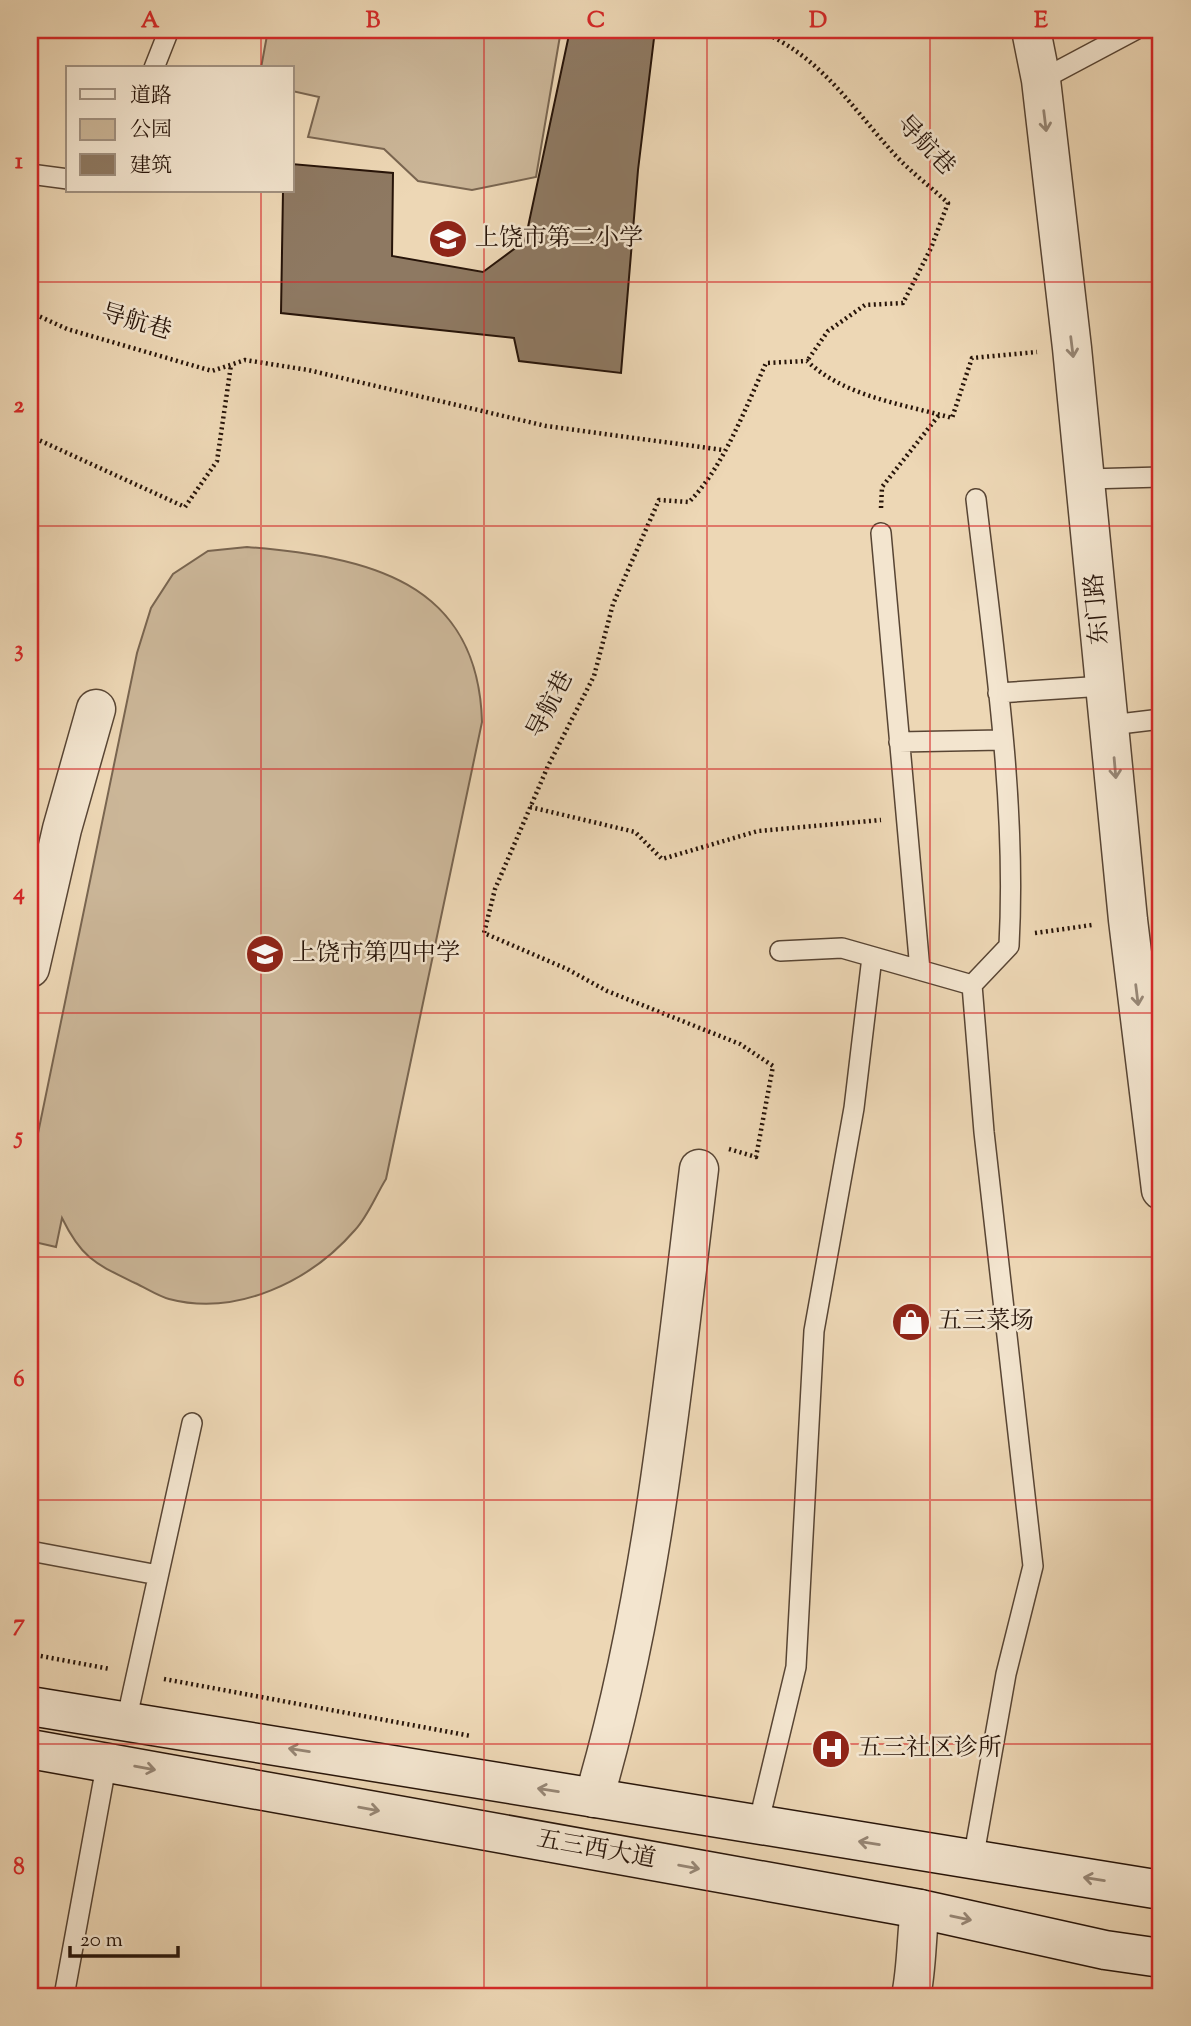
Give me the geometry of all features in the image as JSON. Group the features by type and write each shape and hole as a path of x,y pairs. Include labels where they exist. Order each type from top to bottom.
{"main road":[{"name":"东门路","path":"1031,30 1041,80 1087,479 1104,686 1111,725 1128,920 1161,1190"},
{"path":"30,968 62,828 96,709"},
{"path":"594,1798 608,1750 656,1520 699,1169"},
{"name":"五三西大道","path":"30,1706 1161,1890"},
{"name":"五三西大道","path":"30,1749 920,1909 1105,1950 1161,1958"},
{"path":"911,1996 917,1967 915,1943 920,1909"}],"lane":[{"path":"155,66 169,30"},
{"path":"1041,80 1135,30"},
{"path":"30,174 66,179"},
{"path":"1087,479 1161,477"},
{"path":"973,1860 1006,1674 1033,1566 984,1132 972,985 1009,946 1011,885 998,694 976,499"},
{"path":"881,533 920,970"},
{"path":"998,694 1104,686"},
{"path":"1111,725 1161,719"},
{"path":"899,741 1002,740"},
{"path":"780,951 842,948 972,985"},
{"path":"758,1825 796,1667 814,1331 854,1108 872,957"},
{"path":"126,1722 192,1423"},
{"path":"30,1551 158,1575"},
{"path":"64,1996 107,1761"}],"path":[{"name":"导航巷","path":"699,1169 702,1140 756,1157 774,1066 740,1044 607,991 567,969 484,933 495,889 530,807 594,676 613,604 659,500 689,502 700,491 766,363 807,361 828,331 865,305 903,303 931,248 948,203 896,156 851,100 786,42 758,30"},
{"name":"导航巷","path":"30,312 67,329 212,371 244,360 308,370 546,426 723,450"},
{"path":"807,361 823,376 867,395 952,418 972,358 1072,348"},
{"path":"30,436 185,507 217,461 231,365"},
{"path":"881,533 882,487 939,415"},
{"path":"530,807 635,832 662,859 758,831 906,817"},
{"path":"1010,937 1128,920"}],"green space":[{"path":"268,30 561,30 536,177 472,190 418,181 384,149 308,137 319,97 294,91 294,66 261,66"},
{"name":"上饶市第四中学","path":"247,547 333,558 372,569 407,585 437,606 460,636 476,674 482,722 386,1179 360,1224 317,1265 295,1279 246,1299 195,1303 161,1296 100,1265 76,1243 62,1218 56,1247 30,1241 30,1172 137,653 151,608 173,574 208,551"}],"building":[{"path":"570,30 655,30 638,170 621,373 519,361 514,338 281,313 283,192 294,192 294,164 393,173 392,256 483,272 525,241"}],"place":[{"name":"上饶市第二小学","path":"448,239"},
{"name":"上饶市第四中学","path":"265,954"},
{"name":"五三菜场","path":"911,1322"},
{"name":"五三社区诊所","path":"831,1749"}]}
